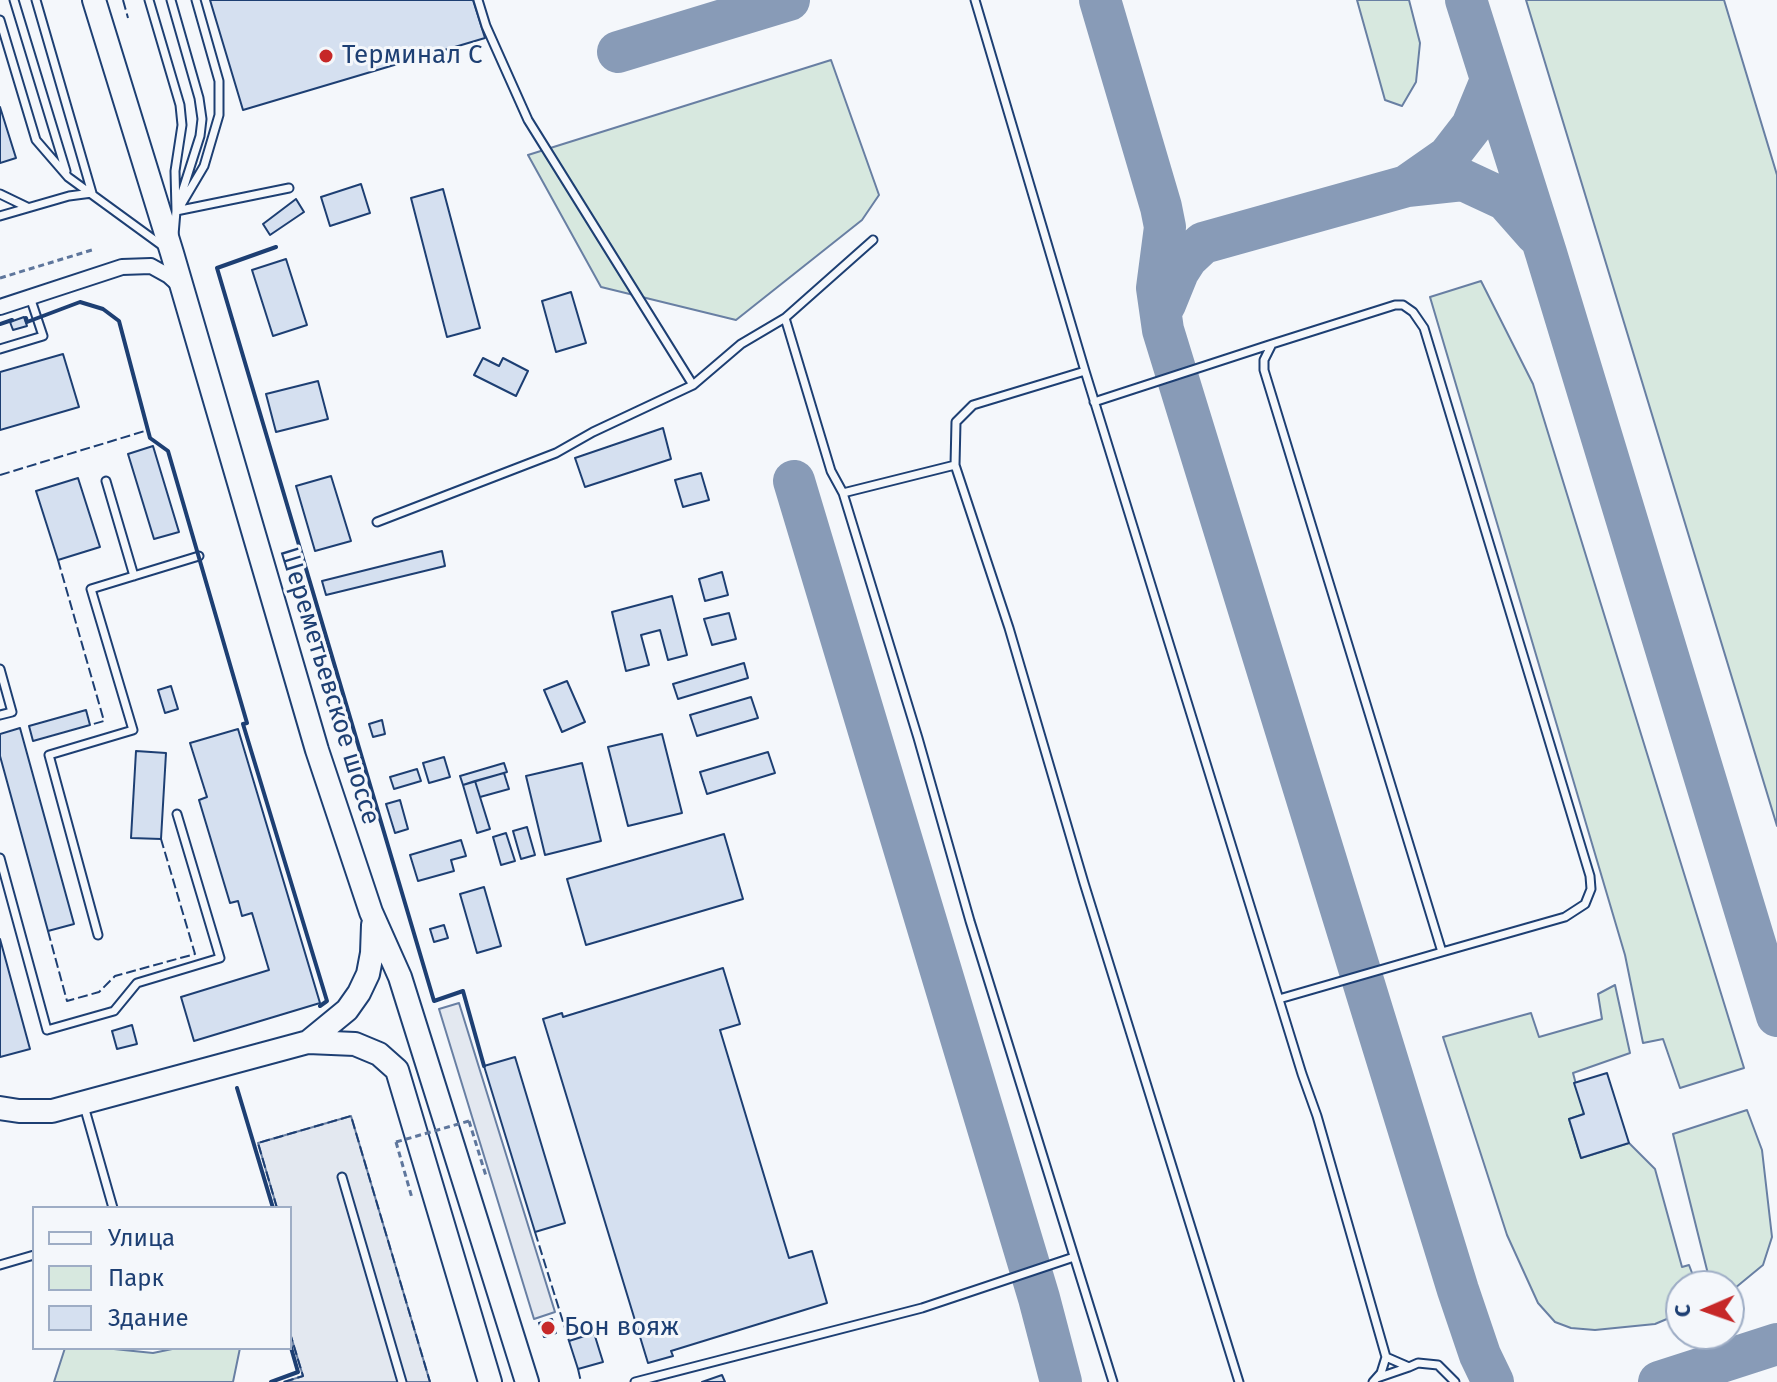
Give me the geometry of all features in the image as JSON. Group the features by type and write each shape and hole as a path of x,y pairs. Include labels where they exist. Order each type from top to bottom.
{"main road":[{"name":"Шереметьевское шоссе","path":"94,0 172,253 317,750 371,912 400,977 527,1382"},
{"path":"308,1042 347,1010 359,993 368,974 372,953 374,932 371,912"},
{"path":"0,1108 52,1111 308,1042 355,1044 379,1054 397,1070 490,1382"}],"street":[{"path":"0,307 122,267 151,266 182,288"}],"lane":[{"path":"14,0 68,177"},
{"path":"36,0 92,193"},
{"path":"149,0 180,105 182,125 175,171 176,211 172,253"},
{"path":"171,0 202,119 200,136 176,211"},
{"path":"176,211 204,166 219,115 219,81 196,0"},
{"path":"478,0 486,26 528,120 693,385"},
{"path":"975,0 1094,402 1317,1116 1386,1357 1375,1380"},
{"path":"0,20 36,140 68,177 172,253"},
{"path":"176,211 289,188"},
{"path":"0,216 69,196 92,193"},
{"path":"0,194 15,204 29,207"},
{"path":"377,522 556,453 693,385 741,344 785,318 873,240"},
{"path":"0,349 43,336 30,297"},
{"path":"1094,402 1395,305 1403,305 1424,328 1590,876 1590,898 1579,910 1565,917 1279,999"},
{"path":"785,318 831,471 843,493 970,921 1113,1382"},
{"path":"1272,344 1264,360 1271,396 1304,494 1442,952"},
{"path":"1085,371 973,405 956,422 955,465 1009,628 1169,1162 1239,1382"},
{"path":"843,493 955,465"},
{"path":"106,481 134,576"},
{"path":"98,935 49,755 133,730 91,589 199,556"},
{"path":"0,669 12,712 0,715"},
{"path":"0,858 47,1030 114,1011 137,983 220,958 177,814"},
{"path":"84,1104 112,1206"},
{"path":"342,1177 402,1382"},
{"path":"0,1265 32,1256"},
{"path":"635,1382 922,1308 1074,1257"},
{"path":"1386,1357 1409,1367"},
{"path":"1375,1380 1418,1363 1438,1365 1455,1382"}],"path":[{"path":"0,278 92,250"},
{"path":"412,1198 396,1142 469,1121 486,1176"}],"green space":[{"path":"1357,0 1409,0 1420,43 1416,82 1402,106 1385,100"},
{"path":"1526,0 1724,0 1777,175 1777,826"},
{"path":"831,60 879,195 862,220 736,320 601,287 528,155"},
{"path":"1481,281 1533,384 1744,1068 1680,1088 1663,1039 1643,1043 1625,955 1430,297"},
{"path":"1615,985 1630,1053 1573,1073 1584,1114 1569,1119 1581,1158 1629,1143 1655,1169 1682,1267 1689,1265 1691,1270 1665,1270 1665,1320 1655,1324 1595,1330 1571,1328 1555,1322 1538,1303 1507,1235 1443,1037 1531,1013 1539,1037 1602,1019 1598,994"},
{"path":"1747,1110 1762,1150 1772,1237 1763,1265 1745,1280 1745,1270 1707,1270 1673,1134"},
{"path":"64,1350 153,1353 167,1350 240,1350 233,1382 54,1382"}],"shaded area":[{"path":"459,1003 555,1312 534,1319 439,1009"},
{"path":"351,1116 430,1382 284,1382 303,1376 292,1340 292,1206 276,1206 258,1143"}],"building":[{"name":"Терминал C","path":"210,0 473,0 485,38 243,110"},
{"path":"0,107 16,158 0,163"},
{"path":"361,184 370,213 330,226 321,197"},
{"path":"443,189 480,328 447,337 411,198"},
{"path":"296,199 304,212 270,235 263,224"},
{"path":"286,259 307,325 273,336 252,270"},
{"path":"571,292 586,343 556,352 542,301"},
{"path":"24,317 27,326 13,330 10,322"},
{"path":"63,354 79,407 0,430 0,372"},
{"path":"483,358 499,366 503,358 528,371 516,396 474,375"},
{"path":"318,381 328,419 276,432 266,394"},
{"path":"663,428 671,459 585,487 575,458"},
{"path":"153,446 179,532 154,539 128,454"},
{"path":"701,473 709,500 683,507 675,480"},
{"path":"331,476 351,541 315,551 296,486"},
{"path":"78,478 100,547 58,560 36,491"},
{"path":"442,551 445,566 326,595 322,581"},
{"path":"722,572 728,595 705,601 699,579"},
{"path":"672,596 687,655 668,660 660,630 641,635 649,665 626,671 612,612"},
{"path":"729,613 736,639 712,645 704,619"},
{"path":"744,663 748,678 678,699 673,684"},
{"path":"567,681 585,722 562,732 544,690"},
{"path":"171,686 178,709 165,713 158,690"},
{"path":"751,697 758,718 697,736 690,715"},
{"path":"86,710 90,725 33,741 29,726"},
{"path":"382,720 385,734 373,737 369,724"},
{"path":"20,728 74,924 48,931 0,756 0,734"},
{"path":"238,729 320,1003 194,1041 181,997 269,970 252,913 242,916 238,901 230,903 199,800 207,797 190,743"},
{"path":"662,734 682,813 628,826 608,747"},
{"path":"136,751 166,753 161,839 131,838"},
{"path":"768,752 775,773 707,794 700,772"},
{"path":"444,757 450,777 429,783 423,763"},
{"path":"504,763 507,772 463,785 460,776"},
{"path":"582,763 601,841 545,855 526,776"},
{"path":"417,769 421,781 394,789 390,777"},
{"path":"504,773 509,789 480,797 475,781"},
{"path":"475,781 490,829 477,833 463,785"},
{"path":"400,800 408,829 395,833 386,804"},
{"path":"527,827 535,855 521,859 513,831"},
{"path":"506,833 515,861 501,865 493,837"},
{"path":"724,834 743,899 586,945 567,879"},
{"path":"461,840 466,856 451,860 454,871 418,881 410,855"},
{"path":"484,887 501,946 477,953 460,894"},
{"path":"444,925 448,938 434,942 430,929"},
{"path":"0,939 30,1049 0,1057"},
{"path":"723,968 740,1024 720,1030 789,1258 812,1251 827,1303 671,1351 673,1356 648,1363 543,1019 562,1013 563,1017"},
{"path":"132,1025 137,1044 117,1049 112,1031"},
{"path":"515,1057 565,1223 535,1232 484,1066"},
{"path":"1607,1073 1629,1143 1581,1158 1569,1119 1584,1114 1574,1083"},
{"name":"Бон вояж","path":"552,1319 556,1333 544,1337 539,1323"},
{"path":"594,1333 603,1362 578,1369 569,1341"},
{"path":"722,1375 725,1382 702,1382"}],"taxiway":[{"path":"618,52 789,0"},
{"path":"1100,0 1165,227 1157,288 1163,330 1458,1290 1480,1355 1493,1382"},
{"path":"1466,0 1546,253 1777,1016"},
{"path":"1408,185 1448,157 1472,126 1491,80"},
{"path":"1165,304 1178,272 1203,243 1407,186 1463,180 1506,200 1536,234"},
{"path":"794,481 1039,1298 1061,1382"},
{"path":"1659,1382 1777,1344"}],"fence":[{"path":"123,0 128,18"},
{"path":"0,475 148,430"},
{"path":"58,560 104,721 90,725"},
{"path":"48,931 67,1001 99,992 115,976 195,954 161,839"},
{"path":"276,1206 258,1143 351,1116 430,1382"},
{"path":"535,1232 569,1341"},
{"path":"284,1382 303,1376 292,1340"},
{"path":"578,1369 581,1382"}],"wall":[{"path":"276,247 217,268 434,1001 463,991 484,1066"},
{"path":"26,318 27,322 80,302 103,309 119,321 150,438 168,451 247,723 243,724 327,1001 320,1006"},
{"path":"0,324 12,320"},
{"path":"237,1088 272,1206"},
{"path":"271,1382 298,1372 292,1350"}],"place":[{"name":"Терминал C","path":"326,56"},
{"name":"Бон вояж","path":"548,1328"}]}
